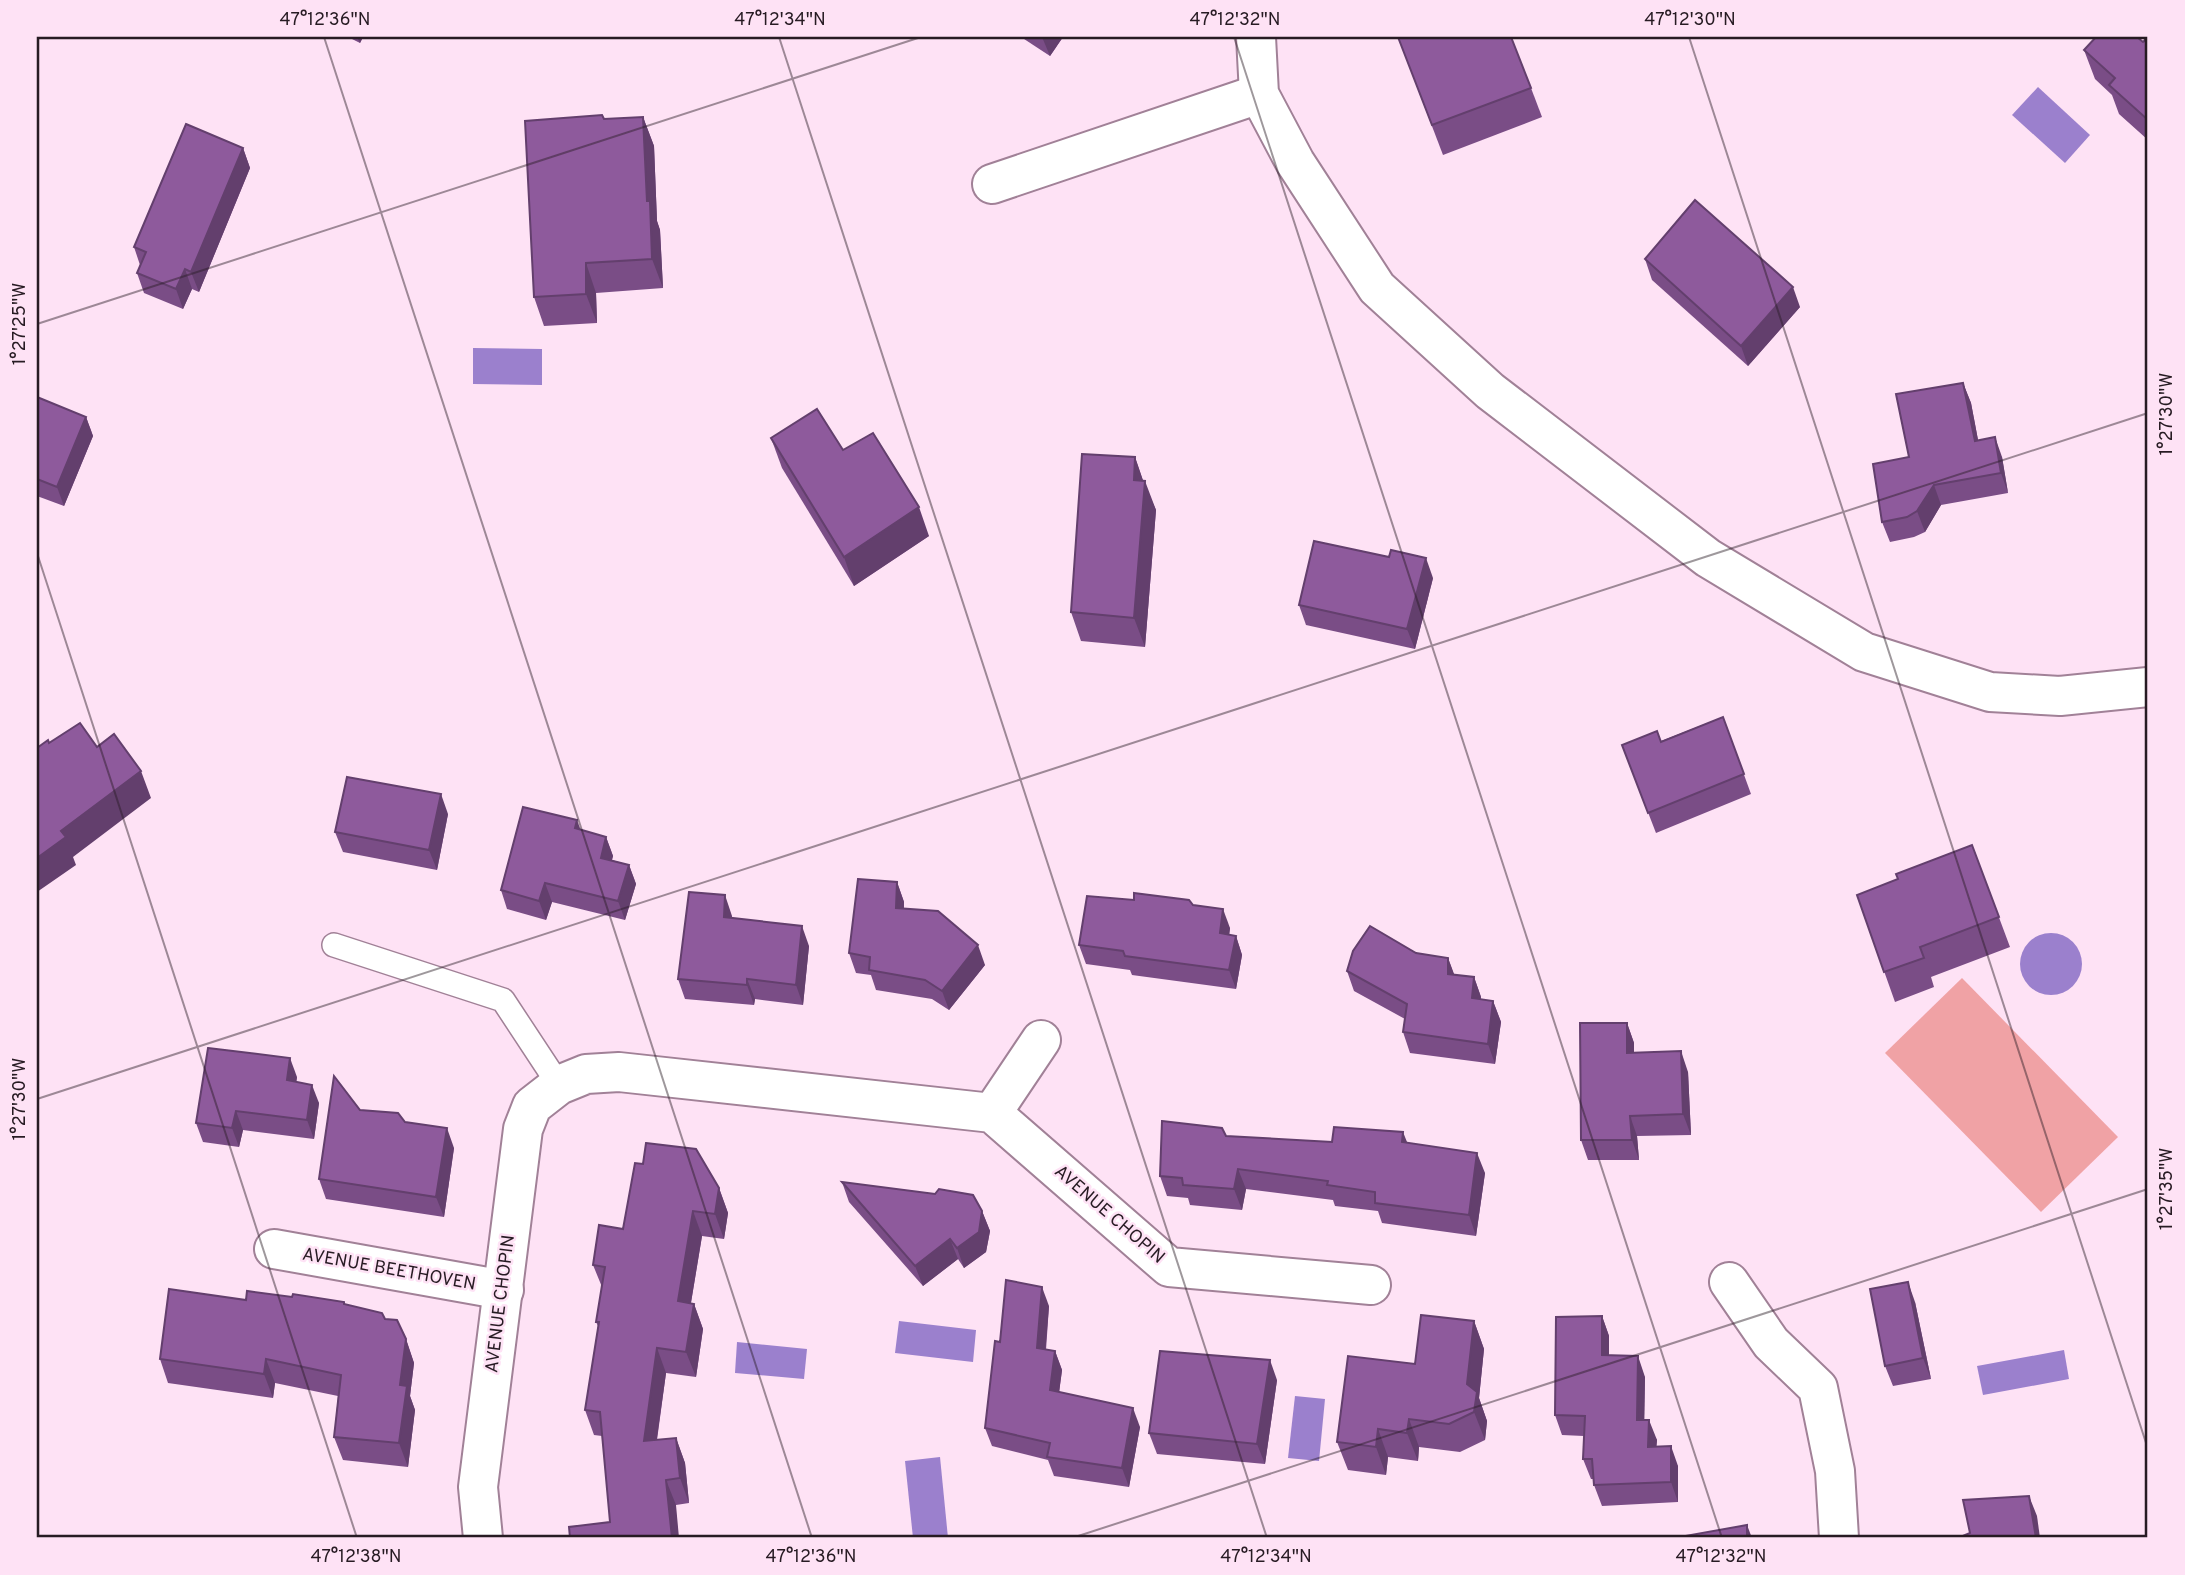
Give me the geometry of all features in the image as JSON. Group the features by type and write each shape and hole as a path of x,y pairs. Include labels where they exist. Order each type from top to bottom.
{"street":[{"path":"1256,37 1259,94 1295,162 1377,288 1490,391 1708,558 1864,652 1990,692 2060,696 2148,687"},
{"path":"992,184 1259,94"},
{"path":"992,1113 1041,1040"},
{"name":"AVENUE CHOPIN","path":"483,1538 478,1487 523,1129 532,1106 559,1085 586,1074 619,1072 992,1113 1169,1267 1371,1285"},
{"name":"AVENUE BEETHOVEN","path":"274,1249 503,1290"},
{"path":"1729,1282 1771,1343 1818,1388 1835,1471 1839,1538"}],"lane":[{"path":"334,945 503,1000 559,1085"}],"shaded area":[{"path":"2038,87 2090,135 2065,163 2012,115"},
{"path":"473,348 542,349 542,385 473,384"},
{"path":"2051,933 2073,942 2082,964 2073,986 2051,995 2029,986 2020,964 2029,942"},
{"path":"1962,978 2118,1137 2041,1212 1885,1053"},
{"path":"899,1321 976,1330 973,1362 895,1353"},
{"path":"737,1342 807,1349 804,1379 735,1373"},
{"path":"2064,1350 2069,1379 1983,1395 1977,1366"},
{"path":"1295,1396 1325,1399 1319,1461 1288,1458"},
{"path":"940,1457 948,1538 913,1538 905,1461"}],"building":[{"path":"1398,37 1511,37 1531,88 1432,125"},
{"path":"2096,37 2137,37 2143,42 2148,37 2148,120 2109,85 2115,78 2084,50"},
{"path":"602,115 604,119 643,117 652,259 586,263 586,294 534,297 525,121"},
{"path":"186,124 243,148 191,272 185,269 176,289 137,273 146,252 134,247"},
{"path":"1695,200 1793,287 1741,346 1645,259"},
{"path":"1963,383 1975,441 1995,437 2001,473 1934,485 1917,511 1907,517 1882,522 1873,464 1909,457 1896,394"},
{"path":"37,397 86,417 57,487 37,479"},
{"path":"817,409 843,450 873,433 919,507 844,557 771,438"},
{"path":"1082,454 1135,457 1134,480 1145,481 1134,618 1071,612"},
{"path":"1314,541 1389,557 1391,550 1426,558 1407,629 1299,605"},
{"path":"1723,717 1744,774 1648,813 1622,745 1657,731 1661,742"},
{"path":"80,723 97,747 114,734 141,771 61,831 66,837 37,858 37,748"},
{"path":"347,777 441,794 429,850 335,832"},
{"path":"523,807 577,820 575,828 606,837 601,858 629,865 618,901 545,883 539,901 501,890"},
{"path":"1972,845 1999,917 1920,947 1924,958 1884,972 1857,895 1898,879 1896,874"},
{"path":"858,879 897,882 896,908 938,911 978,945 942,991 925,980 869,970 870,957 849,953"},
{"path":"689,892 725,895 724,917 802,926 796,985 747,979 747,985 678,979"},
{"path":"1134,893 1189,900 1193,905 1223,909 1220,933 1236,936 1229,970 1125,956 1123,951 1079,945 1087,896 1134,900"},
{"path":"1370,926 1416,953 1448,958 1448,974 1474,977 1472,998 1493,1001 1488,1044 1403,1032 1407,1004 1347,971 1353,951"},
{"path":"1580,1023 1627,1023 1627,1053 1681,1051 1683,1114 1630,1116 1632,1140 1581,1140"},
{"path":"208,1048 290,1058 287,1080 312,1085 307,1120 236,1111 232,1128 196,1123"},
{"path":"334,1076 360,1110 398,1113 405,1122 447,1128 436,1197 319,1179"},
{"path":"1162,1121 1222,1128 1226,1136 1332,1142 1334,1127 1403,1132 1402,1142 1477,1153 1469,1215 1375,1203 1375,1192 1327,1185 1328,1181 1238,1169 1234,1189 1183,1185 1182,1178 1160,1176"},
{"path":"646,1143 696,1149 719,1188 715,1214 693,1211 678,1301 694,1304 686,1352 657,1348 644,1441 676,1438 680,1478 666,1480 672,1538 570,1538 569,1527 610,1522 600,1412 585,1410 605,1267 593,1265 599,1225 623,1229 635,1163 643,1164"},
{"path":"842,1182 935,1194 939,1189 973,1195 982,1211 979,1232 957,1248 950,1239 915,1266"},
{"path":"1006,1280 1042,1287 1037,1348 1055,1351 1050,1390 1133,1408 1122,1468 1047,1457 1050,1443 985,1428 995,1341 1000,1342"},
{"path":"1908,1282 1923,1358 1885,1366 1870,1289"},
{"path":"169,1289 246,1300 247,1291 292,1297 293,1294 344,1302 382,1313 385,1319 397,1320 406,1339 400,1385 407,1386 399,1443 334,1437 341,1375 266,1359 264,1374 160,1359"},
{"path":"1421,1315 1474,1321 1467,1384 1477,1392 1474,1412 1449,1424 1409,1419 1407,1433 1378,1429 1376,1447 1337,1442 1348,1356 1415,1364"},
{"path":"1602,1316 1602,1355 1638,1356 1637,1420 1649,1420 1648,1447 1671,1446 1671,1482 1594,1485 1592,1459 1583,1459 1585,1416 1555,1415 1556,1317"},
{"path":"1160,1351 1270,1360 1257,1444 1149,1433"},
{"path":"2029,1496 2036,1538 1958,1538 1970,1533 1963,1500"},
{"path":"1747,1525 1747,1538 1685,1538 1685,1536"}]}
